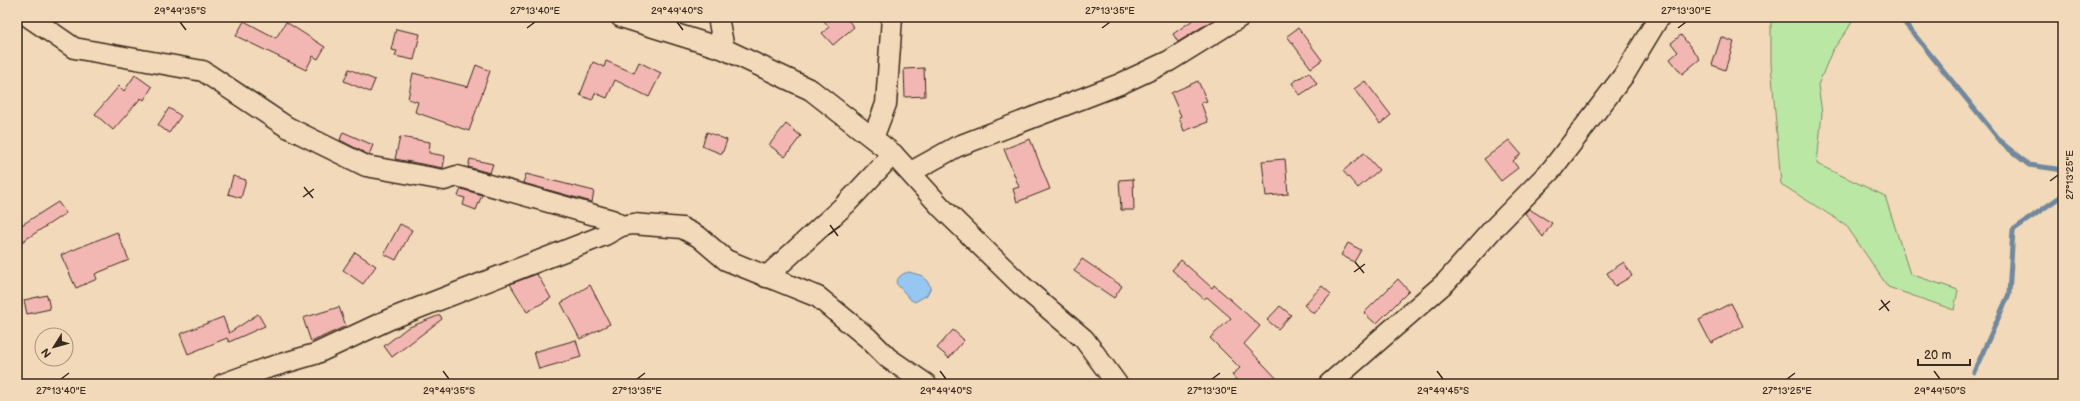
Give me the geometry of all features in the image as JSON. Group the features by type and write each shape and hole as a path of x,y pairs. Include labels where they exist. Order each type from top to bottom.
{"street":[{"path":"29,17 74,48 203,71 287,127 366,166 444,180 457,176 612,220 621,226"},
{"path":"621,17 724,49 812,90 893,154 942,207 1021,285 1084,339 1117,384"},
{"path":"718,17 724,49"},
{"path":"873,138 886,104 892,17"},
{"path":"911,172 956,147 1127,81 1169,61 1240,17"},
{"path":"1329,384 1446,282 1493,229 1552,169 1624,75 1659,17"},
{"path":"766,277 847,203 893,154"},
{"path":"223,384 264,369 315,354 390,319 605,235 621,226 633,224 682,228 699,237 726,260 818,297 868,338 888,358 926,384"}],"green space":[{"path":"1771,17 1854,17 1848,29 1832,51 1818,85 1822,113 1817,164 1885,196 1910,274 1958,290 1954,310 1888,287 1846,225 1781,184 1771,64"}],"water":[{"path":"909,272 923,276 931,287 927,295 915,302 911,300 896,283 901,276"}],"building":[{"path":"821,17 845,17 854,27 833,45 822,33 829,27"},
{"path":"1197,17 1218,17 1178,42 1173,34"},
{"path":"244,21 276,38 286,22 325,47 318,59 313,56 306,70 236,36"},
{"path":"1298,28 1322,60 1311,68 1287,36"},
{"path":"396,29 420,34 414,60 395,56 397,51 391,50"},
{"path":"1681,35 1700,59 1682,74 1670,59 1678,52 1671,43"},
{"path":"1721,37 1734,42 1725,70 1712,65"},
{"path":"606,61 634,73 639,62 661,73 649,97 615,80 607,98 595,93 592,100 580,95 593,62 604,67"},
{"path":"476,65 490,71 469,131 415,112 418,102 408,99 413,73 468,87"},
{"path":"924,68 925,96 905,97 904,69"},
{"path":"349,69 375,80 370,92 344,81"},
{"path":"1309,72 1317,84 1300,95 1292,83"},
{"path":"135,75 152,87 144,100 141,98 113,130 95,114 119,86 124,91"},
{"path":"1198,81 1207,101 1201,103 1208,122 1184,131 1179,117 1181,116 1171,93"},
{"path":"1365,81 1391,115 1380,124 1354,89"},
{"path":"169,108 181,116 169,133 158,125"},
{"path":"786,124 801,136 785,157 769,145"},
{"path":"343,132 373,145 369,155 340,140"},
{"path":"707,132 727,140 722,154 702,146"},
{"path":"400,137 430,142 429,153 445,156 443,168 395,159"},
{"path":"1030,139 1050,189 1017,202 1013,189 1019,187 1004,149"},
{"path":"1509,140 1521,154 1513,161 1518,168 1501,181 1484,159"},
{"path":"1364,153 1379,170 1358,188 1343,171"},
{"path":"470,159 493,164 490,173 468,167"},
{"path":"1285,159 1288,194 1266,196 1262,161"},
{"path":"526,174 594,191 592,202 523,183"},
{"path":"233,176 246,180 241,198 228,194"},
{"path":"1133,179 1134,210 1121,210 1119,180"},
{"path":"461,189 482,195 476,210 463,205 465,198 458,196"},
{"path":"58,202 66,213 17,245 17,228"},
{"path":"1529,209 1552,223 1543,237 1525,213"},
{"path":"400,224 412,230 396,260 384,254"},
{"path":"117,232 129,260 95,274 97,279 76,288 61,255"},
{"path":"1348,243 1361,250 1354,262 1341,255"},
{"path":"355,252 376,266 363,284 343,270"},
{"path":"1082,259 1122,286 1114,298 1074,271"},
{"path":"1181,260 1212,288 1214,285 1260,326 1244,344 1282,384 1240,384 1232,375 1240,368 1210,338 1231,318 1207,297 1204,299 1172,270"},
{"path":"1624,262 1632,276 1615,286 1607,273"},
{"path":"537,274 551,298 527,312 510,284"},
{"path":"1398,279 1409,291 1376,324 1364,313"},
{"path":"590,285 610,324 580,339 561,303"},
{"path":"1322,286 1331,294 1314,314 1304,305"},
{"path":"47,295 50,309 27,314 24,300"},
{"path":"1731,303 1743,326 1711,343 1699,320"},
{"path":"1280,306 1291,315 1278,329 1267,320"},
{"path":"339,307 346,326 311,342 303,318"},
{"path":"258,314 265,326 229,342 227,338 188,354 180,334 223,317 229,333"},
{"path":"440,315 442,319 392,357 384,346 407,328"},
{"path":"953,330 964,340 949,358 937,348"},
{"path":"576,340 581,357 539,369 534,352"}],"waterway":[{"path":"1900,17 2003,144 2029,165 2063,170"},
{"path":"1974,372 2009,294 2013,230 2060,197 2063,197"}]}
